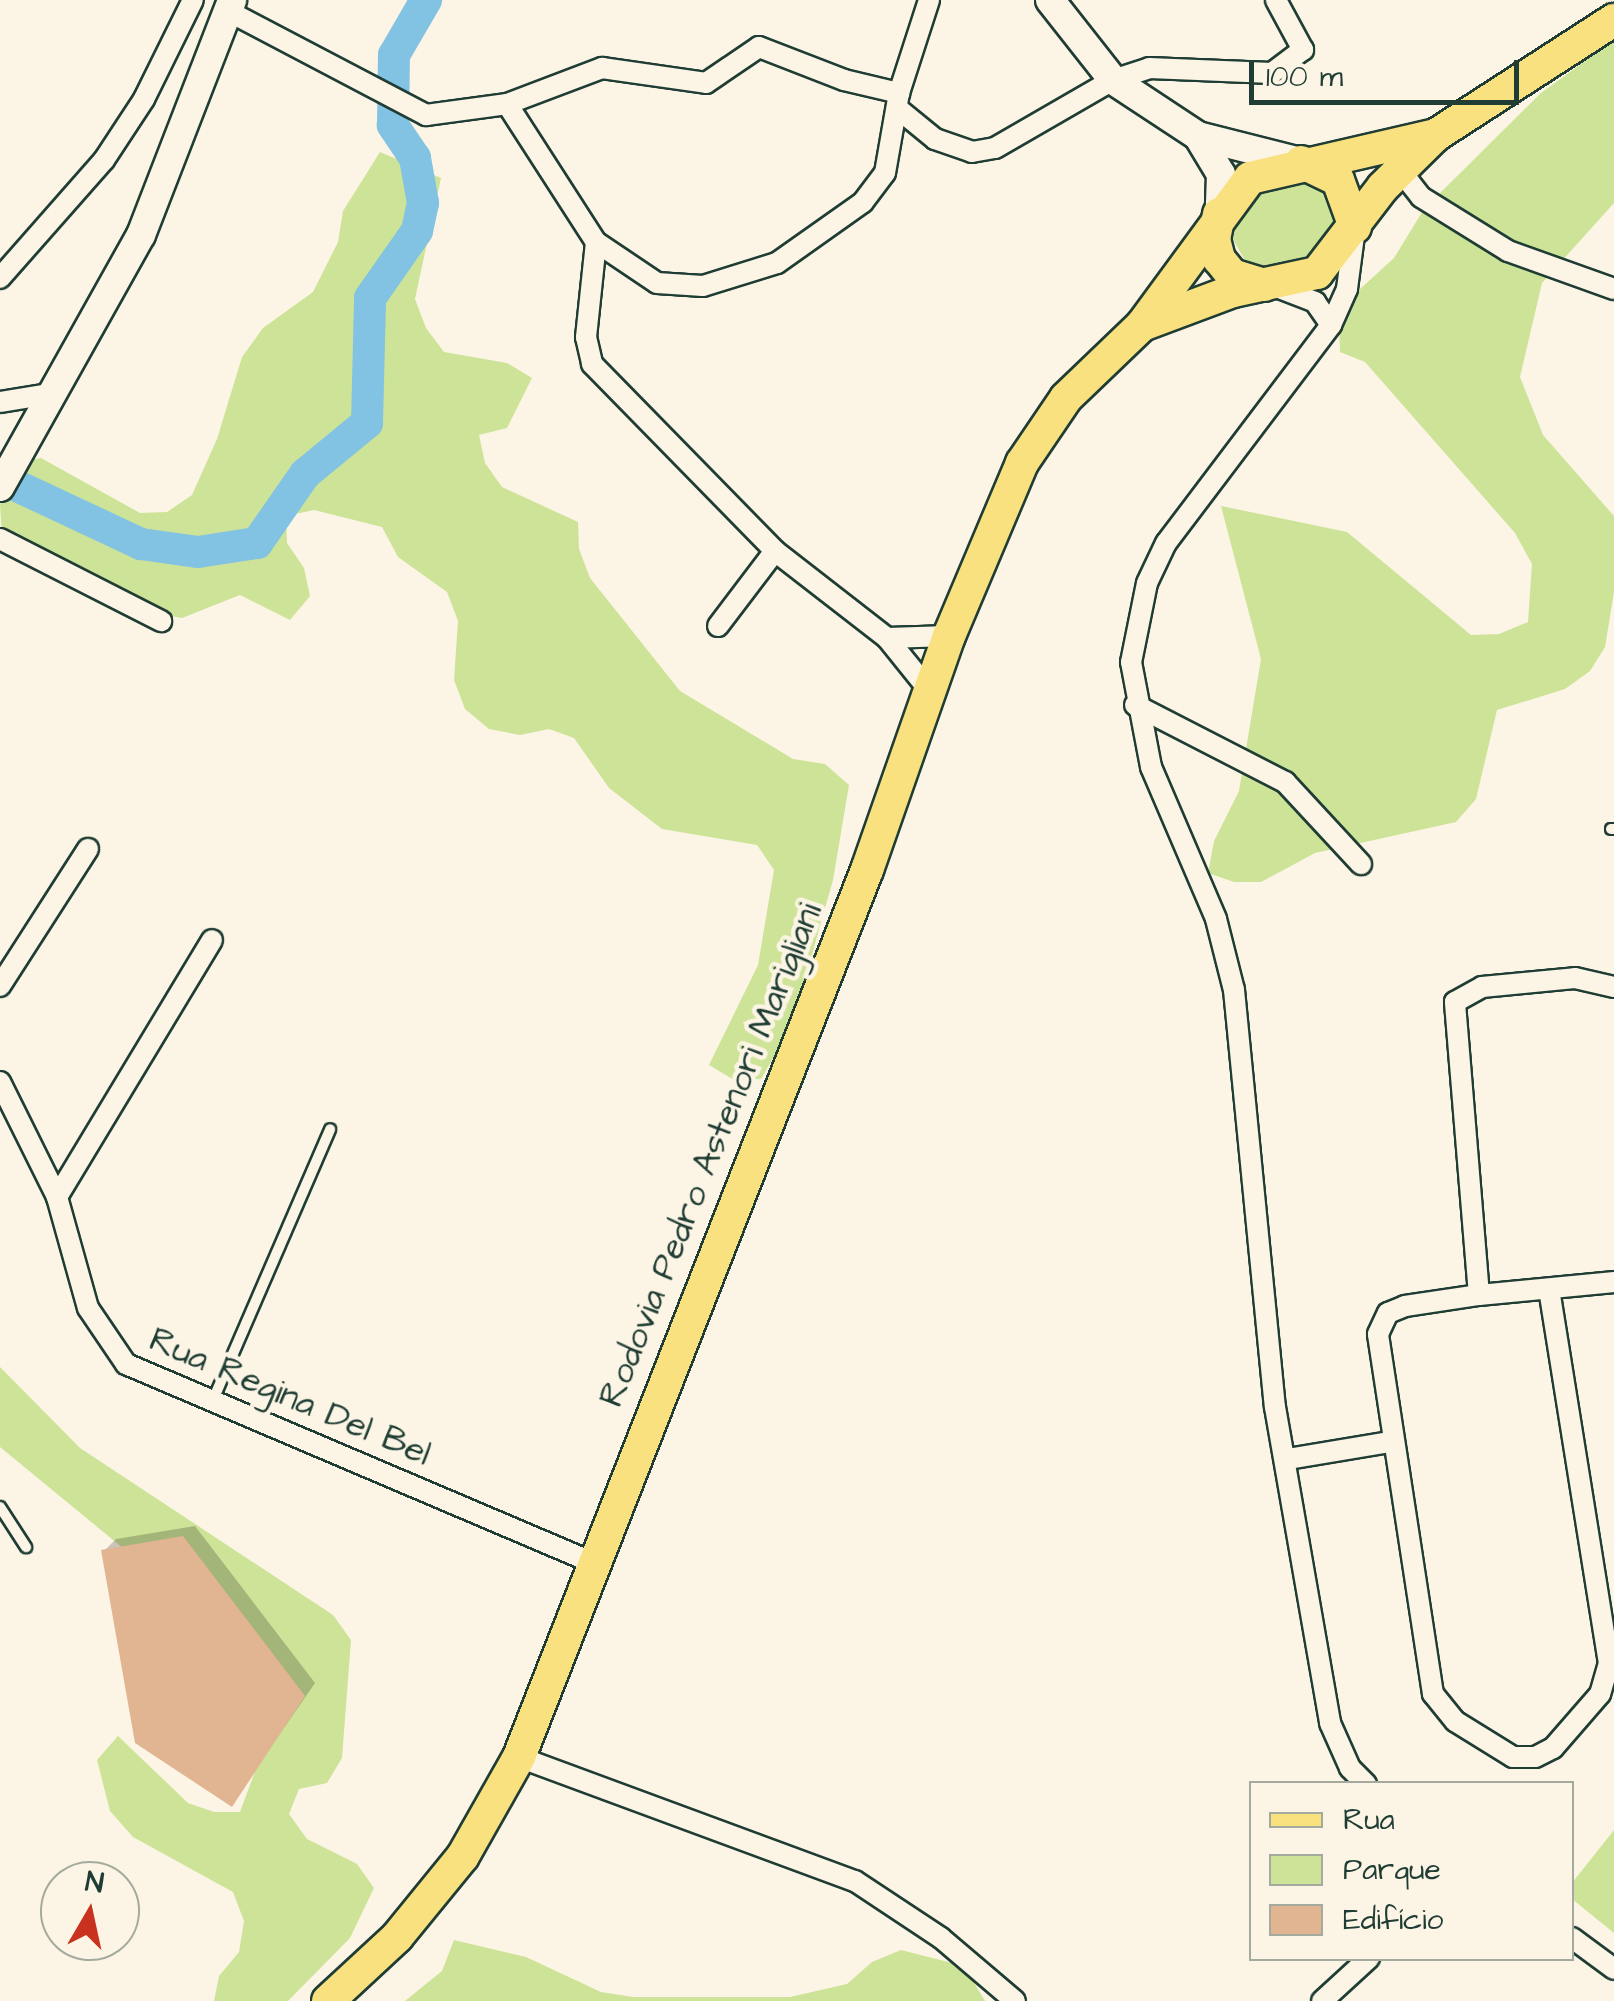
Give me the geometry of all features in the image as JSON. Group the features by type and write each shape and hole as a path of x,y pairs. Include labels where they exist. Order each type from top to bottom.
{"main road":[{"name":"Rodovia Pedro Astenori Marigliani","path":"1142,325 1233,292 1317,273 1400,170 1436,134 1614,20"},
{"name":"Rodovia Pedro Astenori Marigliani","path":"328,2001 397,1938 463,1856 518,1757 596,1564 671,1356 867,870 949,636 1022,464 1066,398 1142,325 1220,210 1250,178 1301,162 1436,134"},
{"path":"1301,162 1338,180 1355,227"},
{"path":"1220,210 1214,239 1219,259 1232,275 1272,286"}],"street":[{"path":"0,278 104,160 144,99 193,0"},
{"path":"508,104 596,242 657,283 703,286 747,278 777,264 873,194 885,173 898,100 929,0"},
{"path":"1050,0 1113,80 1198,136 1301,162"},
{"path":"0,486 55,393 156,203 230,5 362,86 426,115 508,104 602,68 706,83 759,47 898,100 935,139 972,152 1014,138 1113,80 1170,66 1260,75 1298,60 1302,44 1276,0"},
{"path":"1198,136 1222,174 1220,210"},
{"path":"1400,170 1421,197 1508,251 1614,288"},
{"path":"1355,227 1347,289 1331,325 1166,543 1136,626 1135,705 1151,767 1216,918 1234,990 1265,1328 1330,1724 1350,1768 1363,1781"},
{"path":"596,242 586,337 592,364 775,552 888,638 929,690"},
{"path":"1272,286 1315,302 1331,325"},
{"path":"0,402 55,393"},
{"path":"0,539 161,621"},
{"path":"718,626 775,552"},
{"path":"888,638 949,636"},
{"path":"1135,705 1285,782 1361,864"},
{"path":"0,986 88,849"},
{"path":"57,1196 212,940"},
{"path":"1479,1295 1455,1002 1482,987 1575,978 1614,988"},
{"name":"Rua Regina Del Bel","path":"0,1082 57,1196 88,1308 104,1340 126,1364 596,1564"},
{"path":"1549,1289 1609,1663 1600,1694 1552,1748 1535,1757 1513,1756 1455,1722 1433,1694 1390,1442 1378,1347 1381,1324 1405,1306 1479,1295 1614,1282"},
{"path":"1288,1459 1390,1442"},
{"path":"518,1757 855,1881 941,1938 1015,2001"},
{"path":"1574,1939 1614,1969"},
{"path":"1322,2001 1366,1961"}],"lane":[{"path":"213,1400 330,1130"},
{"path":"0,1508 26,1548"}],"green space":[{"path":"1614,40 1614,203 1542,283 1520,377 1543,435 1614,516 1614,592 1605,647 1590,671 1565,689 1497,710 1476,799 1456,822 1315,853 1261,882 1234,882 1208,873 1214,841 1239,791 1261,659 1221,506 1347,532 1471,635 1499,634 1528,622 1532,564 1515,533 1365,362 1340,352 1339,325 1349,299 1394,258 1424,209 1541,93"},
{"path":"380,152 441,178 415,299 426,328 444,352 507,363 532,378 507,428 479,435 485,463 502,487 578,522 579,549 590,578 680,691 793,759 825,764 849,785 833,880 792,1025 761,1079 734,1080 709,1065 758,965 774,870 757,845 662,829 609,788 574,738 549,729 520,735 489,729 465,709 454,680 458,621 447,592 398,557 382,527 314,510 286,516 287,543 304,568 310,596 290,620 240,595 182,618 108,605 3,550 0,505 12,464 41,458 140,513 167,512 192,495 217,439 242,357 263,328 313,292 338,242 343,211"},
{"path":"1321,179 1342,230 1293,279 1247,264 1230,234 1244,185"},
{"path":"0,1367 80,1448 333,1615 351,1640 342,1758 327,1783 299,1789 289,1814 307,1839 357,1864 374,1888 350,1938 288,2001 214,2001 219,1976 239,1952 244,1921 233,1892 133,1837 110,1811 97,1760 118,1736 188,1803 214,1812 240,1812 261,1755 146,1567 0,1447"},
{"path":"1614,1830 1614,1933 1574,1901 1574,1880"},
{"path":"454,1940 526,1957 601,1992 633,1997 790,1997 847,1984 872,1962 901,1950 964,1966 985,2001 405,2001 442,1971"}],"building":[{"path":"183,1536 305,1696 232,1807 135,1743 101,1550"}],"waterway":[{"path":"0,478 141,544 198,552 257,543 305,474 367,423 370,298 417,231 423,203 415,158 393,125 394,55 426,0"}]}
